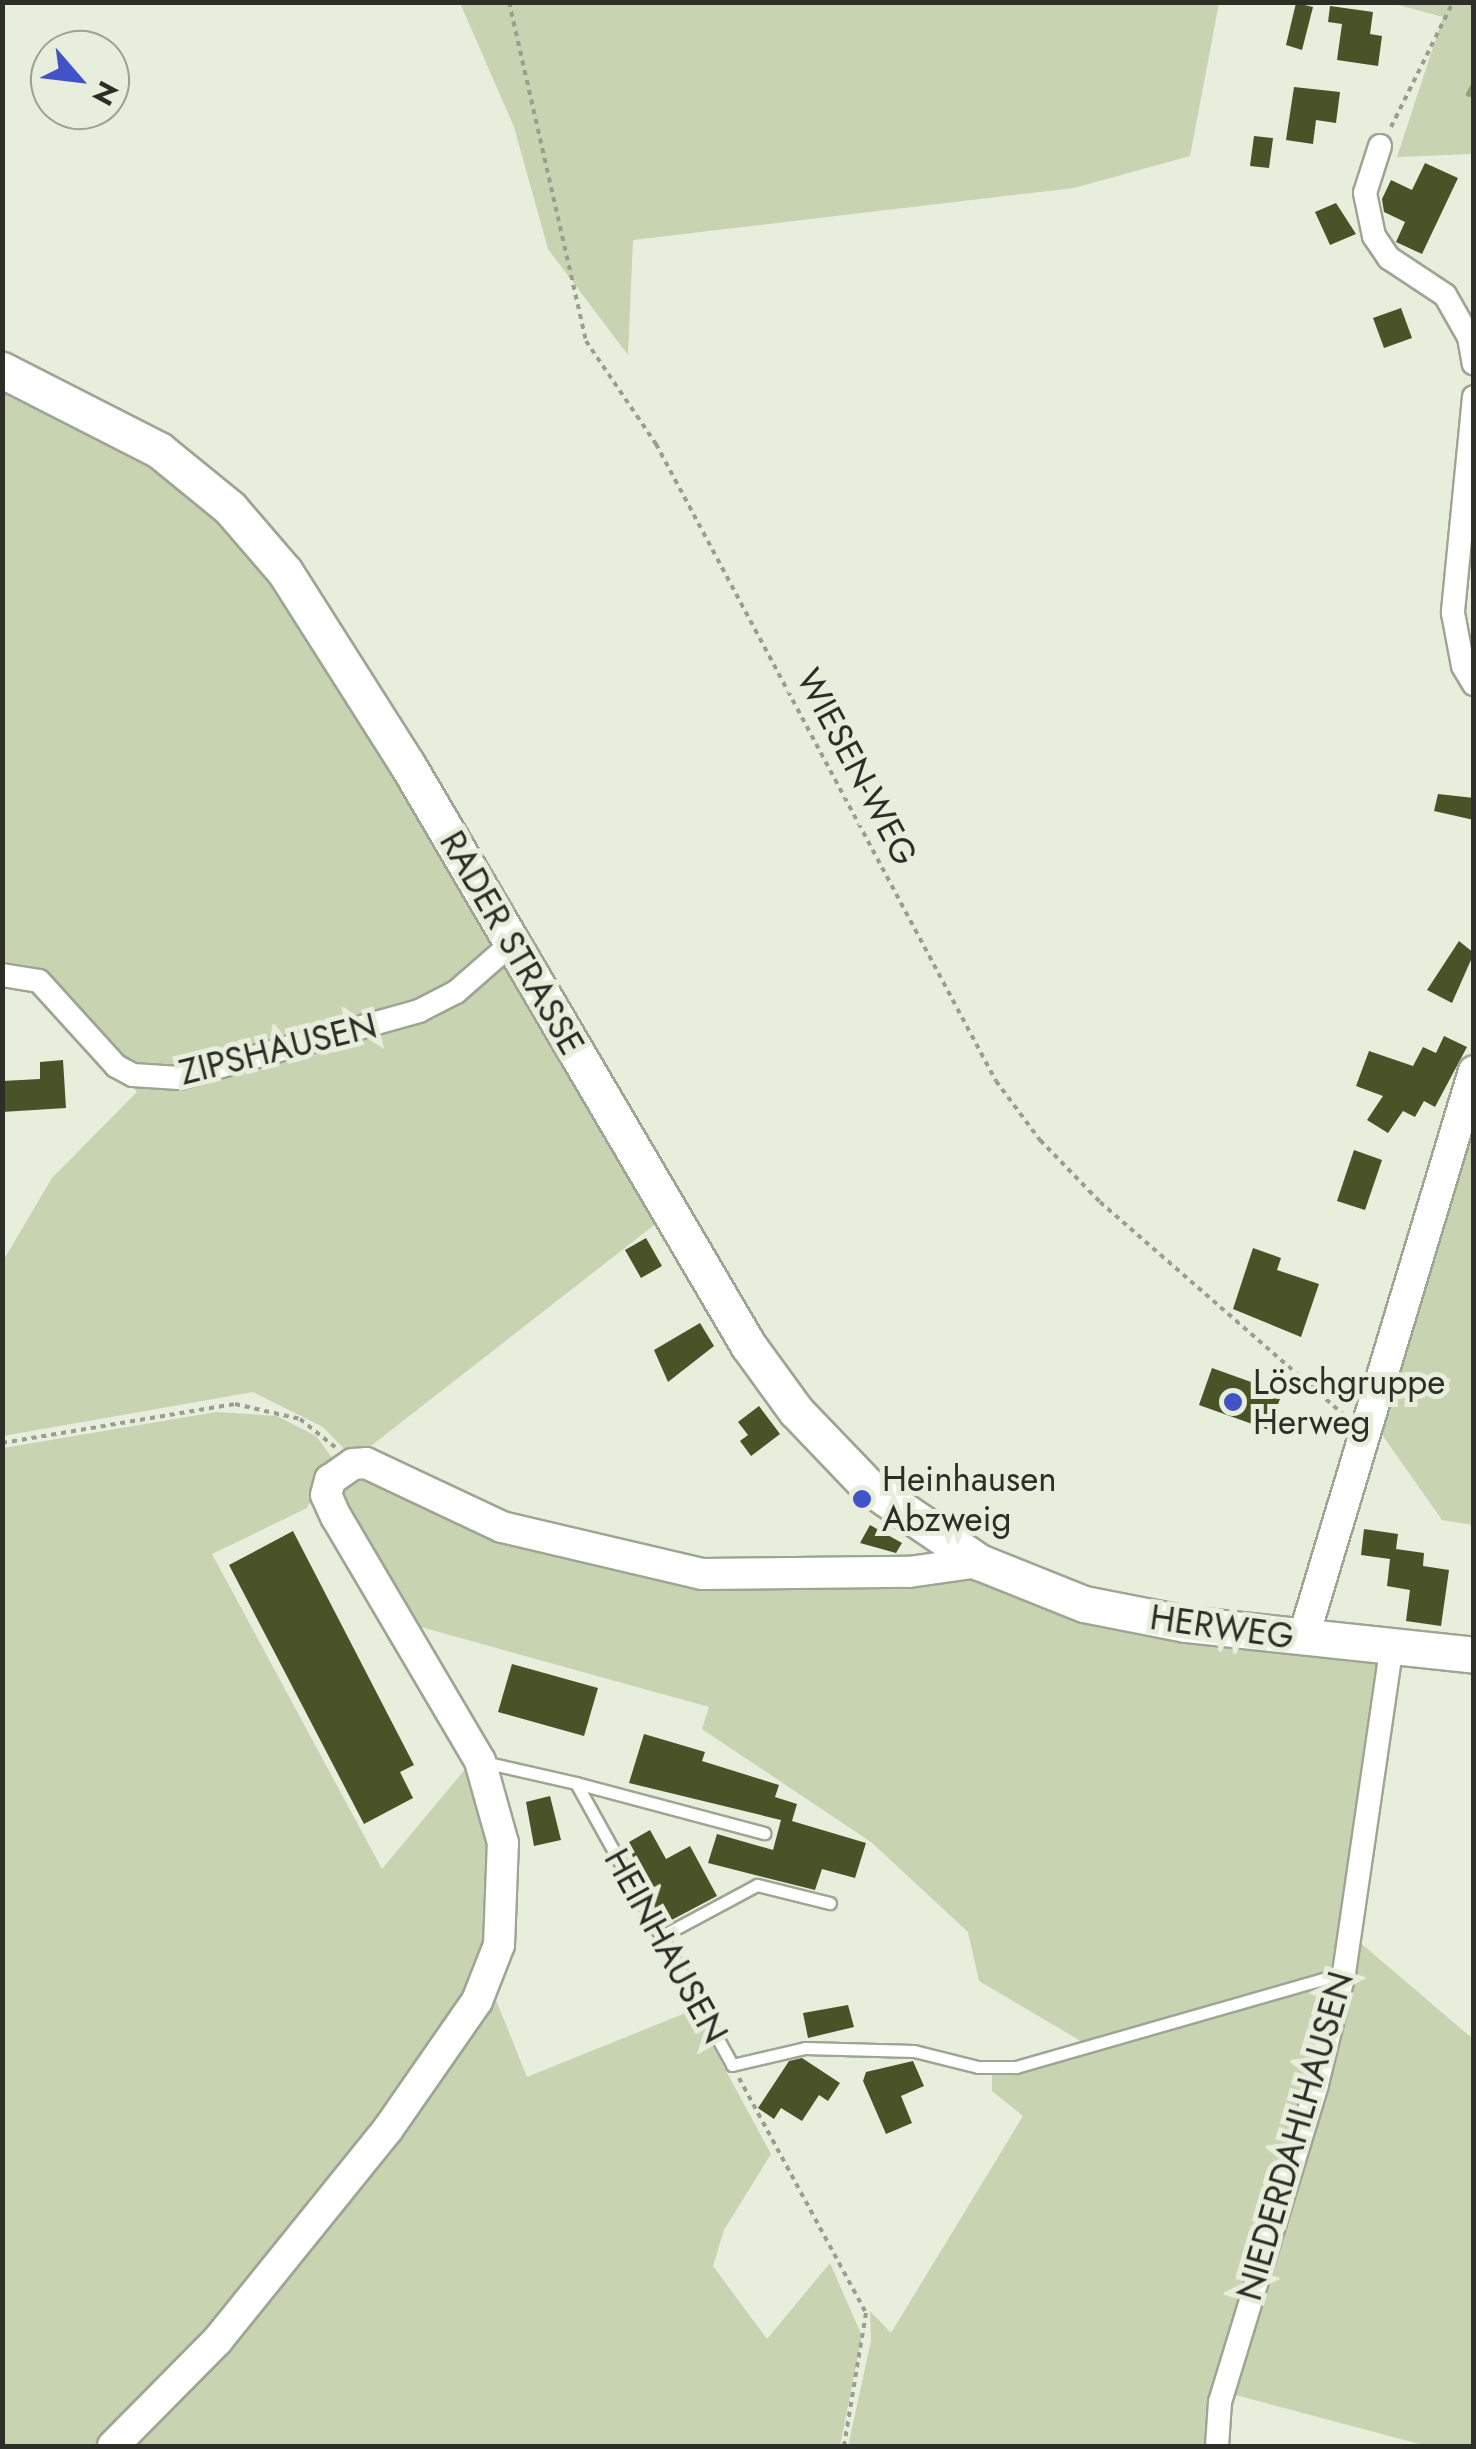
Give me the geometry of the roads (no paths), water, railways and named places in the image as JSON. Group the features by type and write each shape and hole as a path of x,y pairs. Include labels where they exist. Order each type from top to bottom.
{"main road":[{"name":"RADER STRASSE","path":"2,370 159,450 246,526 320,622 748,1345 786,1396 881,1497 980,1562"},
{"name":"HERWEG","path":"980,1562 1103,1608 1303,1639 1474,1655"}],"street":[{"path":"1380,146 1365,193 1374,236 1389,258 1445,295 1469,337 1474,364"},
{"path":"1474,397 1453,613 1463,666 1474,684"},
{"name":"ZIPSHAUSEN","path":"2,975 39,981 116,1066 133,1075 179,1078 418,1011 456,992 511,944"},
{"path":"1303,1639 1365,1430 1427,1243 1474,1072"},
{"path":"112,2446 217,2341 388,2129 477,2001 498,1945 506,1881 500,1828 480,1761 336,1517 326,1495 330,1480 353,1464 366,1463 502,1527 688,1571 909,1572 980,1562"},
{"name":"NIEDERDAHLHAUSEN","path":"1218,2446 1225,2386 1317,2084 1344,1973 1392,1645"}],"lane":[{"path":"480,1761 764,1833"},
{"name":"HEINHAUSEN","path":"576,1783 732,2065 806,2048 914,2051 978,2066 1016,2067 1344,1973"},
{"path":"660,1937 757,1885 830,1903"}],"waterway":[{"path":"1469,94 1474,85"}],"place":[{"name":"Löschgruppe Herweg","path":"1233,1402"},
{"name":"Heinhausen Abzweig","path":"862,1499"}]}
